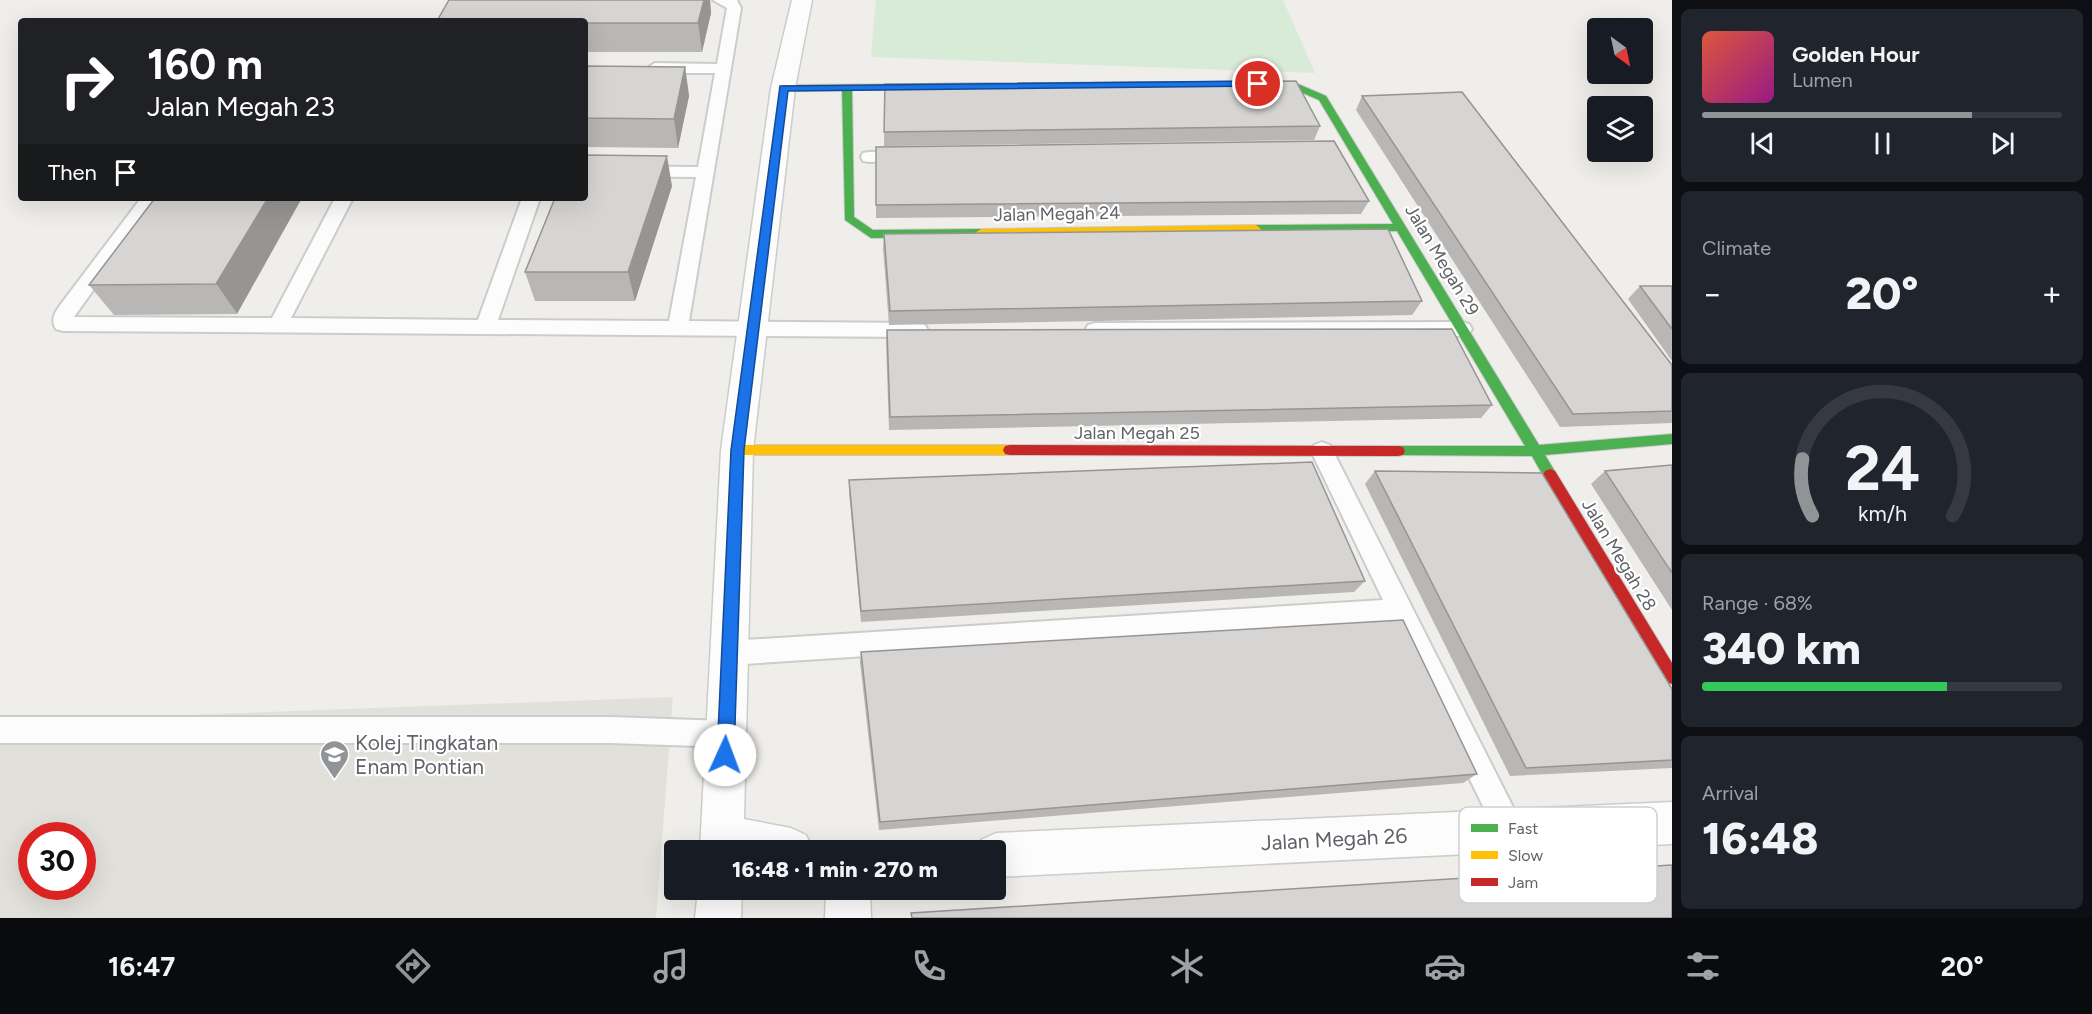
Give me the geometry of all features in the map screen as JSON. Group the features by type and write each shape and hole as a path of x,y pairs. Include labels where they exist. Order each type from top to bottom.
{"street":[{"path":"722,840 737,450 783,88 802,0"},
{"name":"Jalan Megah 29","path":"1234,84 1281,84 1313,91 1323,98 1536,451"},
{"path":"783,88 940,87"},
{"name":"Jalan Megah 24","path":"847,88 849,218 871,234 1401,227"},
{"name":"Jalan Megah 25","path":"737,450 1536,451 1672,439"},
{"name":"Jalan Megah 28","path":"1536,451 1672,677"},
{"name":"Jalan Megah 26","path":"1657,824 1672,823"},
{"name":"Jalan Megah 26","path":"1006,855 1459,833"},
{"path":"718,918 719,900"},
{"path":"848,900 848,918"}],"lane":[{"path":"678,328 734,8 732,3 720,0"},
{"path":"643,68 724,69"},
{"path":"1331,151 1354,151"},
{"path":"869,157 928,156"},
{"path":"588,171 706,172"},
{"path":"148,201 64,315 63,324 678,328 752,331 942,330"},
{"path":"277,327 342,201"},
{"path":"485,327 530,201"},
{"path":"1072,330 1462,329"},
{"path":"1322,451 1498,807"},
{"path":"729,653 1400,610"},
{"path":"0,730 610,730 726,734"}],"shaded area":[{"name":"Kolej Tingkatan Enam Pontian","path":"673,697 656,918 0,918 0,722"}],"green space":[{"path":"876,0 1283,0 1315,73 871,57"}],"building":[{"path":"449,0 704,0 698,23 588,23 588,18 439,18"},
{"path":"588,66 685,67 674,119 588,118"},
{"path":"1296,81 1320,126 884,132 885,84"},
{"path":"1462,92 1672,365 1672,411 1573,414 1362,96"},
{"path":"1334,141 1369,201 876,205 876,147"},
{"path":"588,155 667,156 628,272 525,272 554,201 588,201"},
{"path":"153,201 266,201 216,284 89,285"},
{"path":"1388,229 1422,301 890,311 884,234"},
{"path":"1640,286 1672,286 1672,329"},
{"path":"1452,329 1492,405 890,417 887,330"},
{"path":"1312,462 1365,581 861,611 849,480"},
{"path":"1672,465 1672,573 1605,471"},
{"path":"1375,471 1542,473 1672,689 1672,760 1526,768"},
{"path":"1403,620 1477,774 880,822 861,652"},
{"path":"1672,865 1672,918 912,918 911,913 1459,878 1459,903 1657,903 1657,866"}],"traffic: fast":[{"path":"1254,84 1298,87 1323,98 1550,475"},
{"path":"847,88 849,218 871,234 981,233"},
{"path":"1256,229 1401,227"},
{"path":"1398,451 1536,451 1672,439"}],"traffic: slow":[{"path":"783,88 929,87"},
{"path":"981,233 1256,229"},
{"path":"737,450 1010,450"}],"traffic: jam":[{"path":"1010,450 1398,451"},
{"path":"1550,475 1672,677"}],"place":[{"name":"Kolej Tingkatan Enam Pontian","path":"334,780"}],"route":[{"path":"725,755 737,450 783,88 1258,84"}]}
